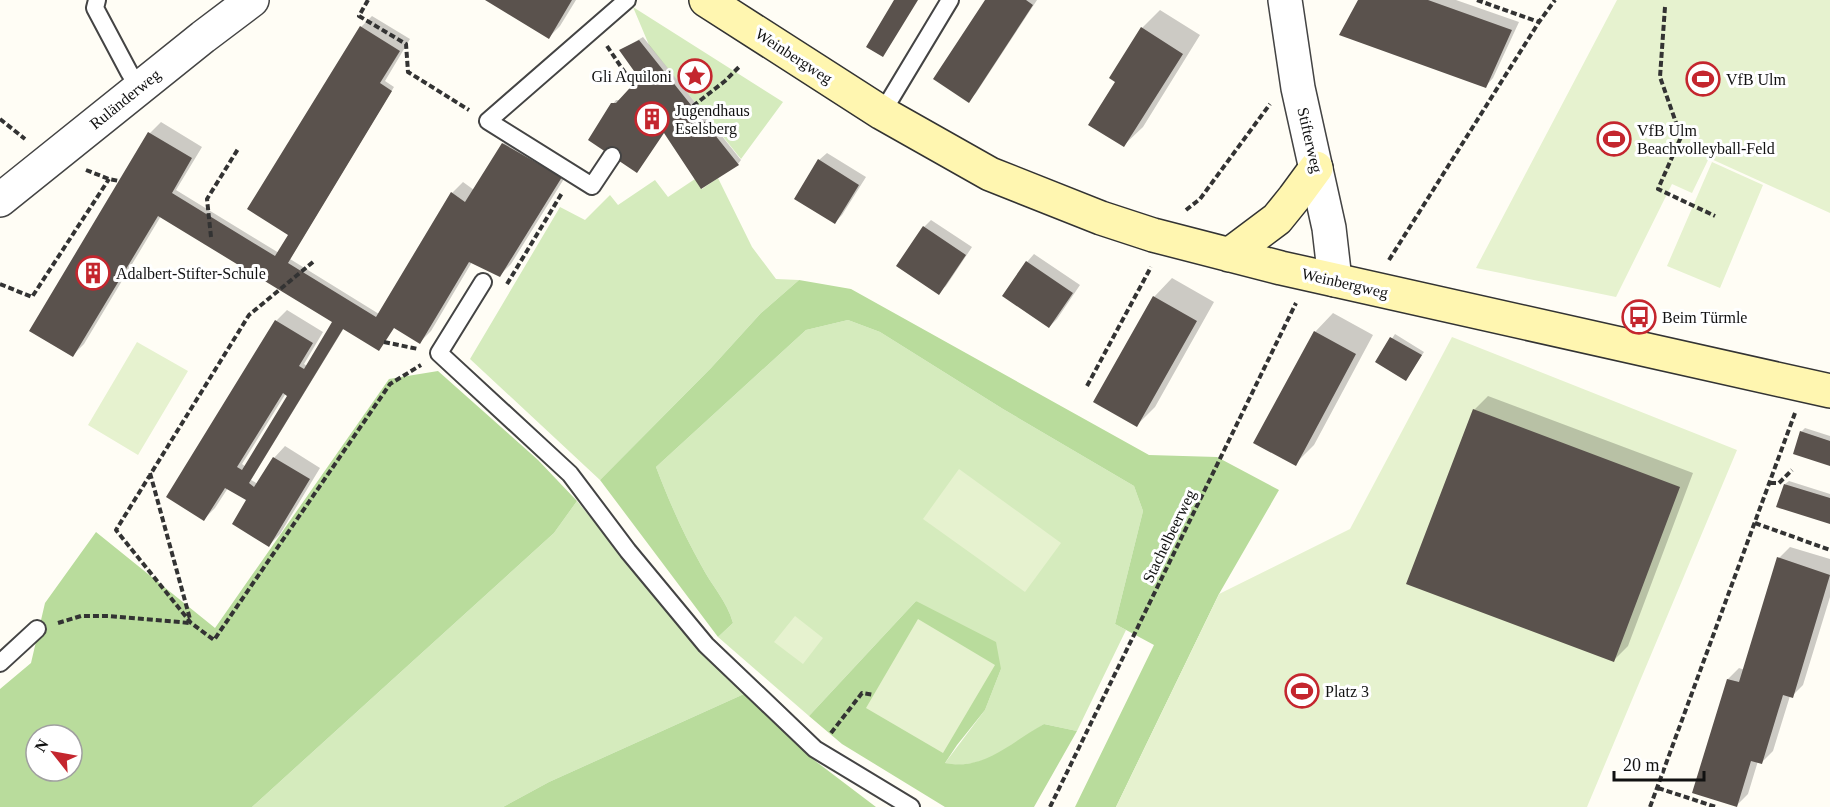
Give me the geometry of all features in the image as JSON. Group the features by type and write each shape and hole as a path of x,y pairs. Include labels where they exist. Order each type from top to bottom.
{"street":[{"name":"Ruländerweg","path":"0,200 252,0"},
{"name":"Weinbergweg","path":"706,0 882,113 990,174 1101,218 1153,251 1229,255 1819,388"},
{"name":"Stifterweg","path":"1285,0 1298,88 1329,228 1322,277"},
{"path":"1229,255 1277,219 1316,168"}],"lane":[{"path":"97,0 95,8 139,88"},
{"path":"612,156 592,186 488,121 627,0"},
{"path":"882,113 950,0"},
{"path":"483,282 439,353 489,396 570,474 628,551 706,645 815,749 911,807"},
{"path":"0,663 37,629"}],"path":[{"path":"368,0 359,16 406,44 408,72 488,121"},
{"path":"1477,0 1539,22"},
{"path":"1371,288 1555,0"},
{"path":"1665,7 1660,77 1681,137 1658,189 1715,216"},
{"path":"595,28 633,85"},
{"path":"693,106 739,67"},
{"path":"1086,387 1153,251 1200,199 1277,94 1298,88"},
{"path":"0,118 32,144"},
{"path":"211,237 207,199 238,149"},
{"path":"483,282 506,285 574,175"},
{"path":"0,284 32,297 109,179"},
{"path":"312,262 249,315 116,530 191,623 214,640 390,384 439,353"},
{"name":"Stachelbeerweg","path":"1050,807 1322,277"},
{"path":"384,342 439,353"},
{"path":"1650,807 1793,417 1819,388"},
{"path":"1770,483 1779,483 1792,470"},
{"path":"150,473 191,623"},
{"path":"1755,523 1830,550"},
{"path":"37,629 81,616 191,623"},
{"path":"815,749 839,724 862,693 874,694"},
{"path":"1658,788 1716,807"}],"green space":[{"name":"VfB Ulm","path":"1617,0 1830,0 1830,213 1709,158 1692,193 1672,184 1616,297 1476,268"},
{"path":"633,7 783,102 741,159 649,45"},
{"path":"1712,162 1763,185 1720,288 1667,266"},
{"path":"718,178 752,247 776,279 799,280 761,313 711,368 600,480 470,359 560,207 585,220 610,195 618,205 655,180 668,197 695,179 702,189"},
{"path":"799,280 851,289 1149,455 1217,457 1279,490 1219,594 1116,807 1075,807 1154,645 1115,624 1143,511 1134,486 1003,409 880,332 848,320 806,330 656,467 688,541 723,600 733,623 718,637 600,480 711,368 761,313"},
{"path":"848,320 880,332 1003,409 1134,486 1143,511 1115,624 1126,630 1077,731 1044,724 998,754 973,763 945,763 985,710 1001,669 916,601 809,716 718,637 733,623 723,600 688,541 656,467 806,330"},
{"path":"1452,337 1737,450 1587,807 1116,807 1219,594 1350,529"},
{"path":"137,342 188,371 138,455 88,425"},
{"path":"438,371 538,460 577,501 554,533 252,807 0,807 0,689 31,663 45,603 96,532 215,628 389,379"},
{"path":"959,469 1061,543 1025,592 923,519"},
{"path":"577,501 691,640 744,694 549,782 503,807 252,807 554,533"},
{"path":"916,601 996,642 1001,669 985,710 945,763 973,763 985,759 1044,724 1077,731 1034,807 945,807 842,744 809,716"},
{"path":"795,616 823,638 803,664 774,642"},
{"path":"918,619 995,665 943,753 866,708"},
{"path":"744,694 814,760 876,807 503,807 549,782"}],"building":[{"path":"485,0 572,0 549,39"},
{"path":"894,0 918,0 883,57 866,47"},
{"path":"985,0 1026,0 1033,5 969,103 933,79"},
{"path":"1358,0 1428,0 1512,30 1486,88 1339,35"},
{"path":"360,26 400,51 380,83 392,91 288,263 376,317 451,192 465,202 502,143 562,177 500,277 469,262 420,344 394,328 379,351 343,329 249,483 254,487 273,457 310,479 269,547 232,524 246,500 225,488 204,521 166,497 275,320 313,343 299,366 304,369 332,322 158,216 73,357 29,331 148,132 192,158 172,193 275,256 288,235 247,209","holes":["283,393 287,396 242,470 237,467"]},
{"path":"1141,27 1183,54 1124,147 1088,125 1115,82 1109,78"},
{"name":"Jugendhaus Eselsberg","path":"639,40 739,165 701,189 664,133 637,173 588,140 611,103 616,103 639,78 619,50"},
{"path":"818,159 859,185 835,224 794,199"},
{"path":"923,226 966,255 939,295 896,266"},
{"path":"1026,261 1073,293 1049,328 1002,296"},
{"path":"1153,296 1197,321 1137,427 1093,402"},
{"path":"1314,331 1356,354 1296,466 1253,443"},
{"path":"1390,337 1422,355 1406,381 1375,362"},
{"path":"1473,409 1680,487 1614,662 1406,584"},
{"path":"1800,431 1830,441 1830,466 1793,454"},
{"path":"1784,484 1830,498 1830,524 1776,507"},
{"path":"1777,557 1830,575 1793,698 1783,695 1762,764 1751,761 1737,807 1692,793 1727,679 1739,682"}],"place":[{"name":"Gli Aquiloni","path":"695,76"},
{"name":"VfB Ulm","path":"1703,79"},
{"name":"Jugendhaus Eselsberg","path":"652,119"},
{"name":"VfB Ulm Beachvolleyball-Feld","path":"1614,139"},
{"name":"Adalbert-Stifter-Schule","path":"93,273"},
{"name":"Beim Türmle","path":"1639,317"},
{"name":"Platz 3","path":"1302,691"}]}
